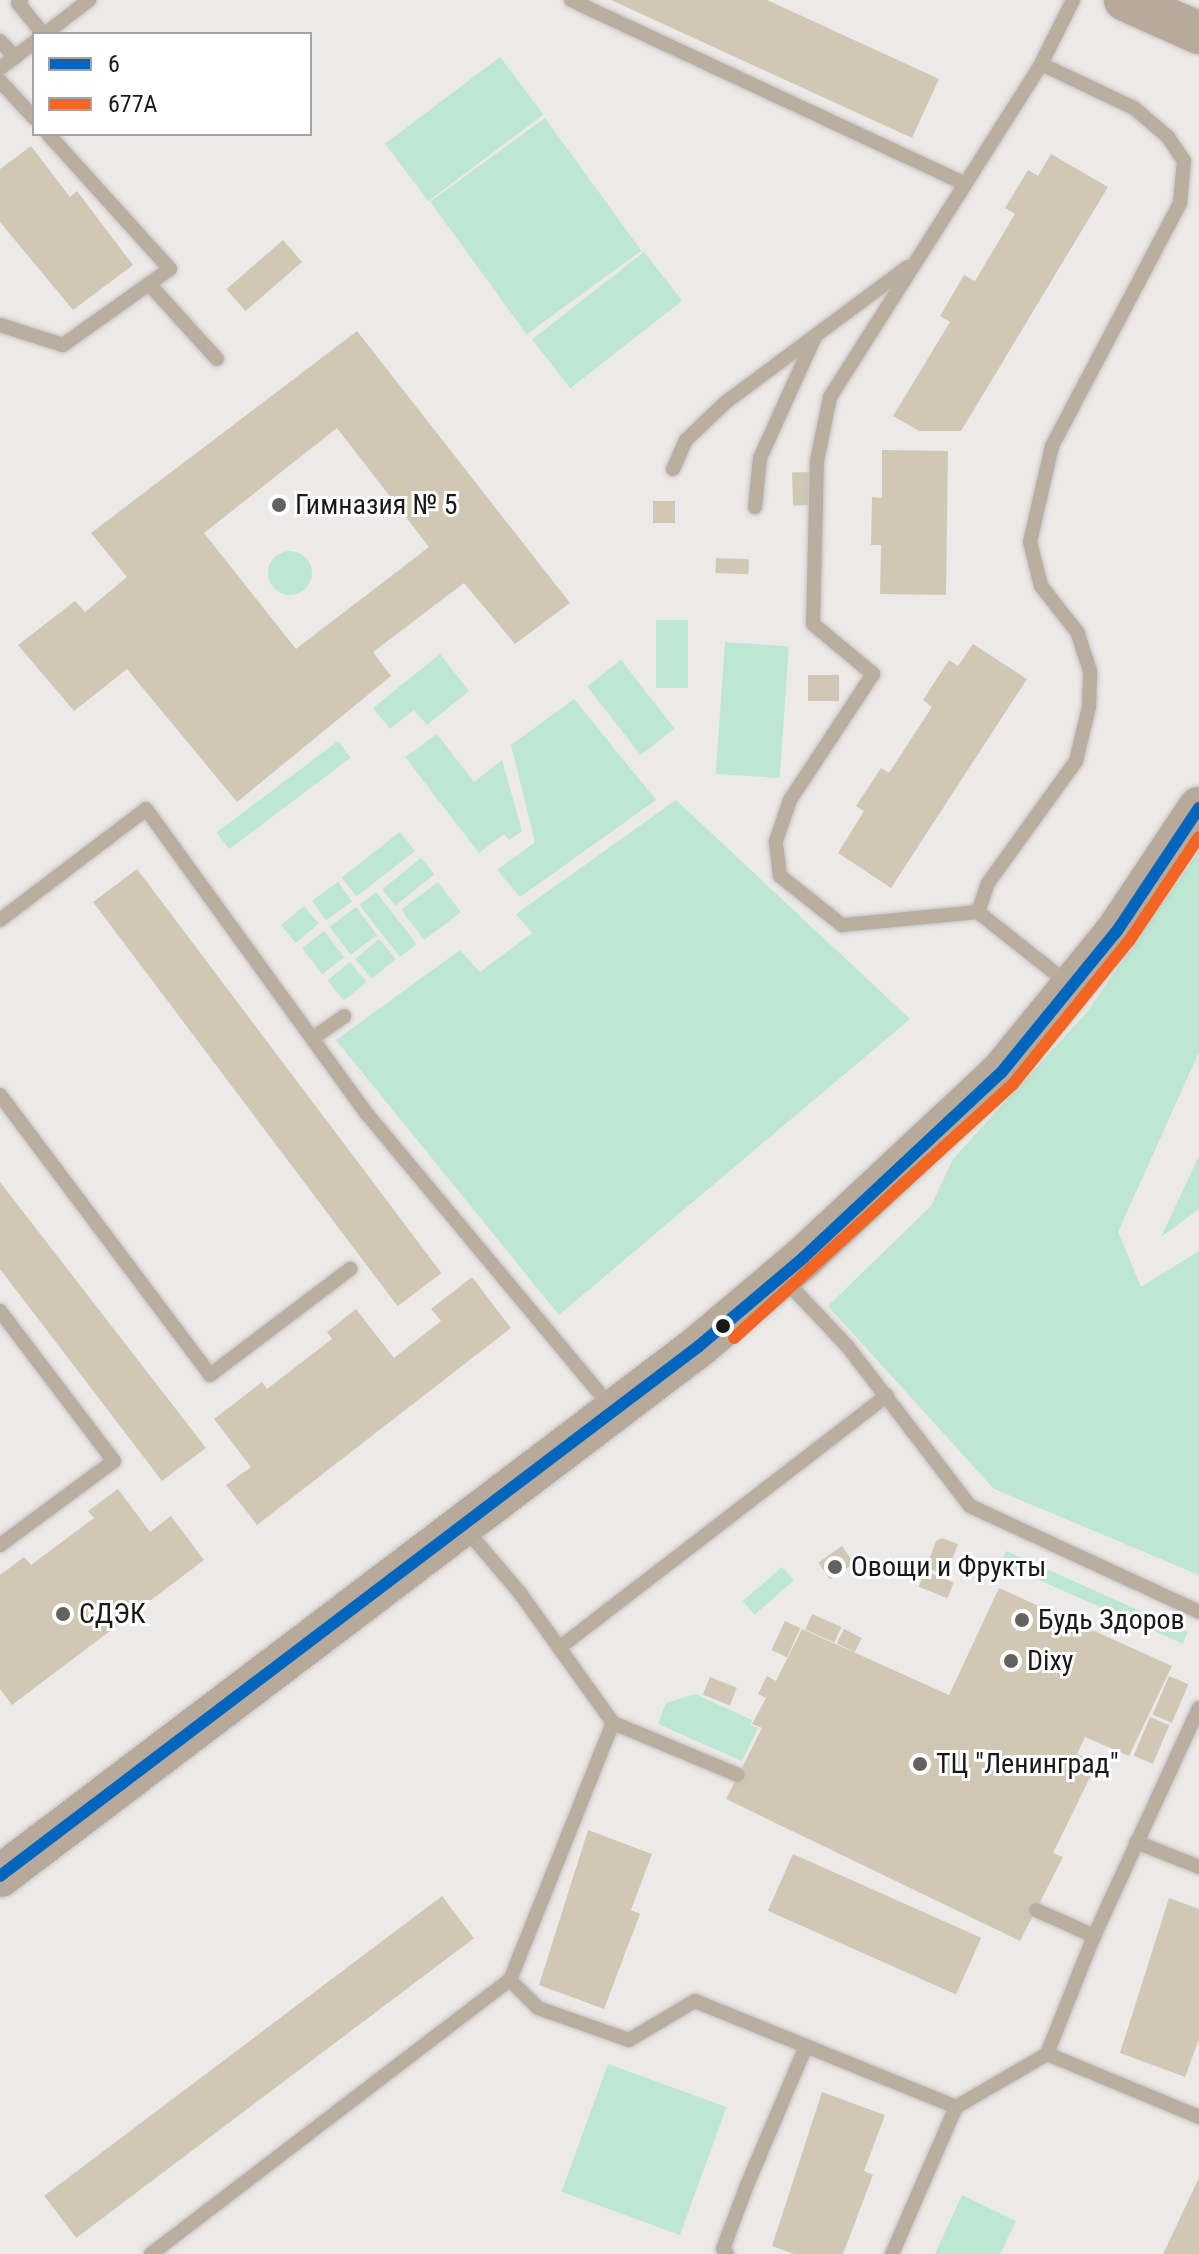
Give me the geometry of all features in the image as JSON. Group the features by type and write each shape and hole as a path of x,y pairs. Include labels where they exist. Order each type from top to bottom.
{"street":[{"path":"1125,0 1199,33"},
{"path":"0,1876 613,1410 781,1276 1001,1073 1074,988 1199,808"}],"lane":[{"path":"21,0 18,3 42,32"},
{"path":"47,32 89,0"},
{"path":"571,0 965,184"},
{"path":"1073,0 1041,64 830,397 817,461 813,624 873,674 790,800 776,841 780,876 842,925 978,912 1074,988"},
{"path":"0,41 15,57"},
{"path":"0,68 32,44"},
{"path":"978,912 988,883 1076,761 1089,707 1090,671 1078,633 1041,586 1030,542 1052,446 1180,203 1184,161 1168,137 1134,108 1041,64"},
{"path":"0,81 32,116"},
{"path":"0,325 63,345 170,269 50,136"},
{"path":"673,469 686,440 726,402 917,259"},
{"path":"149,284 217,359"},
{"path":"755,507 760,458 815,336"},
{"path":"0,920 146,809 367,1114 613,1410"},
{"path":"313,1038 344,1016"},
{"path":"0,1095 210,1375 350,1269"},
{"path":"781,1276 887,1395 970,1506 1199,1612"},
{"path":"0,1311 114,1461 0,1545"},
{"path":"559,1648 887,1395"},
{"path":"461,1524 559,1648 613,1723 738,1775"},
{"path":"892,2254 956,2107 1047,2054 1094,1936 1199,1708"},
{"path":"151,2254 510,1980 613,1723"},
{"path":"1136,1842 1199,1867"},
{"path":"1036,1910 1094,1936"},
{"path":"510,1980 538,2008 629,2040 695,2001 956,2107"},
{"path":"727,2254 723,2249 742,2198 806,2046"},
{"path":"1047,2054 1196,2115 1199,2097"}],"green space":[{"path":"500,57 543,115 428,201 385,144"},
{"path":"545,118 641,251 527,334 430,201"},
{"path":"644,252 682,301 570,388 532,339"},
{"path":"290,551 306,557 312,573 306,589 290,595 274,589 268,573 274,557"},
{"path":"656,620 688,620 688,688 656,688"},
{"path":"725,642 789,646 780,778 716,774"},
{"path":"440,654 469,691 427,725 414,710 390,729 373,708"},
{"path":"621,660 675,729 641,755 587,686"},
{"path":"574,699 656,800 520,897 497,870 535,842 511,745"},
{"path":"437,734 474,782 502,760 522,831 509,840 504,834 479,853 405,757"},
{"path":"338,741 351,758 229,849 217,832"},
{"path":"676,800 910,1019 559,1315 336,1040 460,950 480,972 532,933 516,914"},
{"path":"400,832 415,851 356,896 342,878"},
{"path":"1199,851 1199,1052 1118,1232 1141,1287 1199,1251 1199,1575 994,1489 828,1306 931,1206 953,1159 1087,1012"},
{"path":"421,858 434,874 395,906 382,889"},
{"path":"338,882 352,901 326,920 312,901"},
{"path":"438,882 461,912 424,940 401,910"},
{"path":"376,892 417,944 400,957 359,905"},
{"path":"304,906 319,924 296,943 281,925"},
{"path":"356,907 377,935 351,955 330,927"},
{"path":"324,931 344,957 322,974 302,948"},
{"path":"379,939 396,959 372,979 355,959"},
{"path":"350,962 366,982 344,1000 327,980"},
{"path":"1199,1156 1199,1209 1161,1237"},
{"path":"1006,1551 1188,1632 1183,1644 1001,1563"},
{"path":"782,1567 794,1581 755,1615 743,1601"},
{"path":"695,1694 752,1720 750,1725 758,1728 742,1761 658,1724 666,1703"},
{"path":"608,2064 726,2107 680,2235 561,2192"},
{"path":"962,2195 1016,2221 1000,2254 935,2254"}],"building":[{"path":"611,0 767,0 939,79 912,138"},
{"path":"31,146 70,197 77,191 133,265 73,310 0,222 0,169"},
{"path":"1051,154 1108,187 961,431 919,431 893,416 950,322 940,316 964,275 975,281 1015,214 1005,208 1028,170 1038,176"},
{"path":"283,240 302,262 245,311 226,289"},
{"path":"357,331 570,603 515,644 464,583 373,652 391,676 237,802 127,669 74,711 18,645 75,601 85,612 127,577 91,533","holes":["337,428 429,547 296,649 204,533"]},
{"path":"882,450 948,451 946,595 880,594 881,545 871,545 872,497 882,498"},
{"path":"809,472 810,505 793,506 792,473"},
{"path":"653,501 675,501 675,523 653,523"},
{"path":"716,558 749,559 748,574 715,573"},
{"path":"973,644 1027,679 891,888 838,853 864,811 856,806 881,768 889,773 932,707 923,700 949,660 958,666"},
{"path":"808,675 839,675 839,701 808,701"},
{"path":"137,869 442,1273 398,1306 93,902"},
{"path":"0,1182 206,1448 162,1481 0,1269"},
{"path":"472,1277 511,1328 257,1525 226,1485 251,1467 214,1419 262,1382 267,1389 332,1339 327,1332 356,1309 394,1358 441,1321 431,1309"},
{"path":"118,1489 150,1532 171,1516 204,1560 12,1705 0,1689 0,1575 24,1557 31,1565 94,1518 88,1511"},
{"path":"942,1538 958,1544 946,1575 926,1568 936,1541"},
{"name":"Овощи и Фрукты","path":"842,1546 854,1563 830,1580 818,1563"},
{"path":"925,1571 954,1583 947,1598 919,1587"},
{"name":"ТЦ \"Ленинград\"","path":"999,1588 1172,1666 1129,1756 1085,1737 1077,1754 1097,1763 1053,1853 1063,1857 1020,1941 726,1799 762,1728 752,1724 766,1698 758,1694 767,1676 776,1681 802,1629 949,1695"},
{"path":"812,1614 841,1627 834,1643 805,1630"},
{"path":"785,1621 800,1628 787,1657 771,1650"},
{"path":"844,1629 862,1638 855,1652 837,1643"},
{"path":"1169,1676 1188,1684 1172,1723 1153,1715"},
{"path":"710,1677 737,1688 730,1705 703,1695"},
{"path":"1150,1717 1169,1725 1153,1764 1134,1756"},
{"path":"588,1830 652,1854 631,1910 640,1914 604,2009 539,1985"},
{"path":"793,1854 981,1938 956,1994 768,1911"},
{"path":"442,1896 474,1938 76,2238 44,2196"},
{"path":"1169,1898 1199,1909 1199,2039 1185,2077 1120,2053"},
{"path":"822,2092 885,2115 864,2171 873,2175 843,2254 794,2254 772,2246"},
{"path":"1199,2178 1199,2254 1163,2254"}],"transit line":[{"name":"6","path":"0,1876 699,1346 803,1258 1001,1073 1117,931 1199,808"},
{"name":"677А","path":"734,1338 1013,1084 1129,941 1199,837"}],"place":[{"name":"Гимназия № 5","path":"279,505"},
{"name":"Овощи и Фрукты","path":"835,1567"},
{"name":"СДЭК","path":"63,1614"},
{"name":"Будь Здоров","path":"1022,1620"},
{"name":"Dixy","path":"1011,1661"},
{"name":"ТЦ \"Ленинград\"","path":"920,1764"}]}
